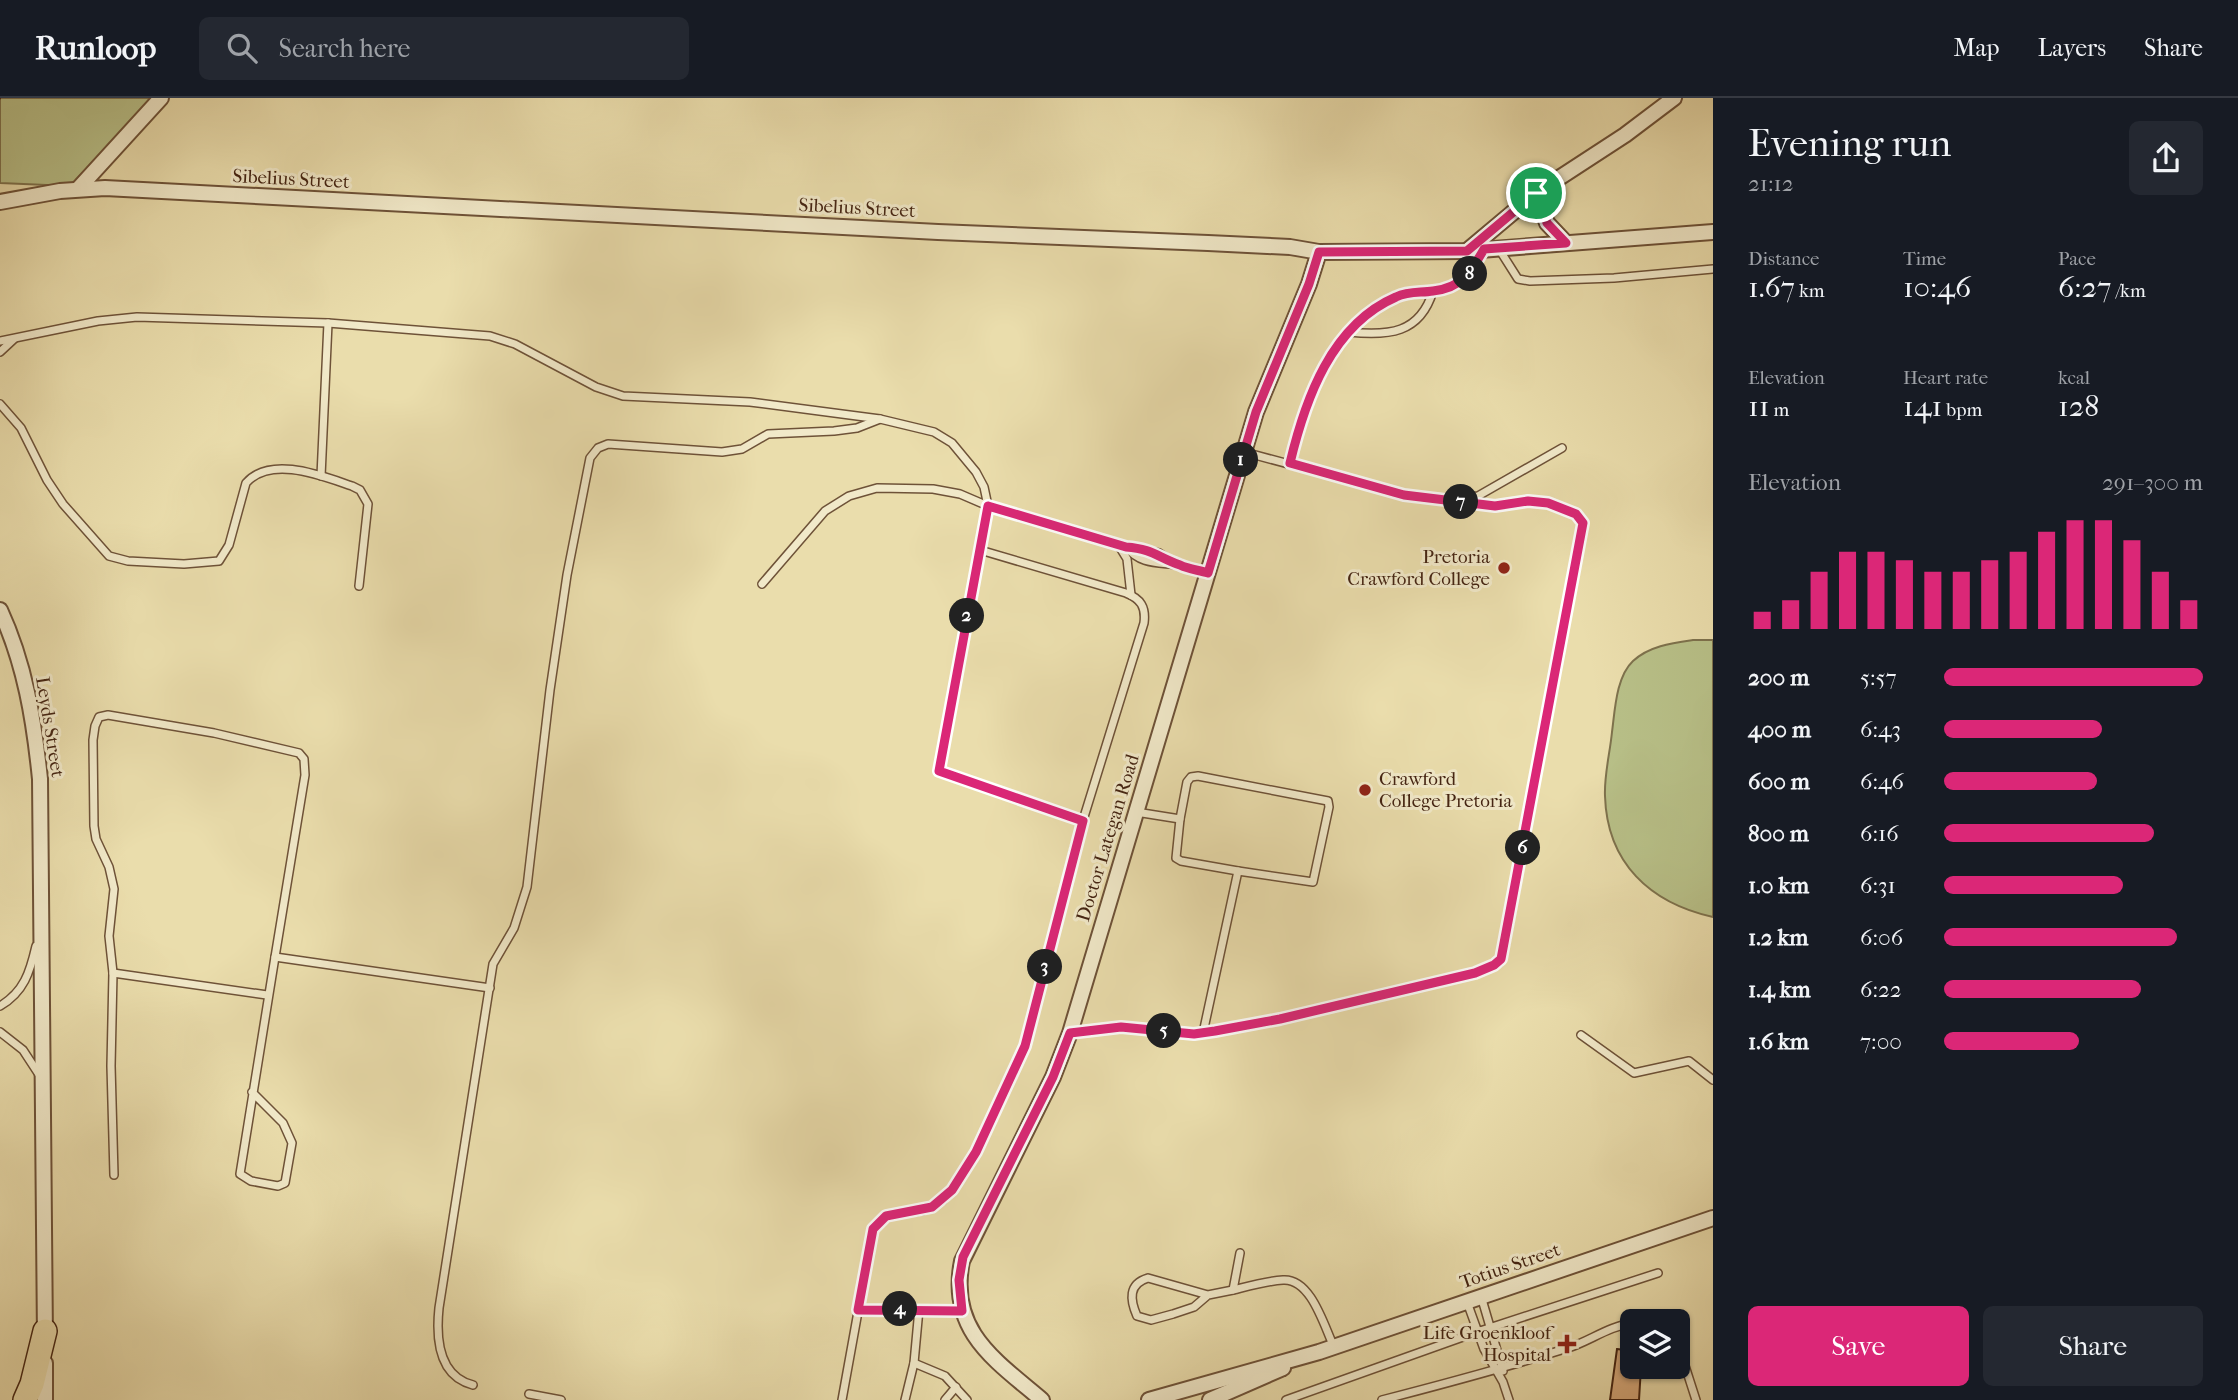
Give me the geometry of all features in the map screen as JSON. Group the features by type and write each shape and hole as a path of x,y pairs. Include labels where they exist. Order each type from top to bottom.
{"main road":[{"path":"25,1400 32,1384 45,1331"}],"street":[{"path":"78,189 162,98"},
{"path":"1467,251 1536,193 1625,135 1674,98"},
{"name":"Sibelius Street","path":"0,202 78,189 1290,247 1319,252 1467,251 1713,232"},
{"path":"1536,193 1547,223 1566,243"},
{"name":"Doctor Lategan Road","path":"1037,1397 981,1345 968,1328 962,1311 959,1280 963,1257 1053,1077 1070,1033 1263,391 1309,284 1319,252"},
{"name":"Leyds Street","path":"0,610 26,686 40,779 45,1400"},
{"name":"Totius Street","path":"1149,1400 1326,1349 1713,1218"},
{"name":"Totius Street","path":"1210,1400 1326,1349"}],"lane":[{"path":"1290,463 1301,419 1333,350 1359,320 1398,296 1460,284 1492,249 1518,279 1530,281 1713,270"},
{"path":"1349,332 1382,335 1405,327 1423,313 1433,291"},
{"path":"0,341 98,321 137,317 328,323 491,336 515,344 584,382 622,396 750,402 880,419 919,427 947,438 976,471 984,487 988,506 939,771 1083,821"},
{"path":"321,476 328,323"},
{"path":"0,352 14,339"},
{"path":"0,404 21,428 47,480 63,504 99,547 115,558 184,564 210,564 219,561 229,545 246,483 253,475 269,469 321,476 352,486 367,500 368,517 359,586"},
{"path":"473,1385 461,1379 442,1356 436,1329 490,988 497,955 514,928 527,887 552,677 578,515 593,454 598,448 608,444 722,452 742,449 768,433 834,431 857,428 880,419"},
{"path":"1449,500 1478,496 1562,448"},
{"path":"1070,1033 1121,1027 1203,1032 1280,1019 1475,973 1501,959 1583,527 1576,514 1548,503 1528,501 1495,506 1404,495 1244,451"},
{"path":"762,584 825,511 861,491 897,487 960,494 988,506 1116,543 1147,562 1177,565 1208,573"},
{"path":"1116,543 1127,559 1130,595"},
{"path":"842,1400 873,1229 886,1216 932,1207 952,1190 976,1152 1025,1046 1083,821 1144,623 1144,607 1130,595 980,550"},
{"path":"114,1175 110,1043 113,974 109,936 114,899 112,876 96,839 94,827 94,726 99,717 104,715 214,733 299,753 303,757 305,775 267,995 252,1092 240,1174 251,1181 278,1186 285,1182 292,1143 283,1123 252,1092"},
{"path":"1198,776 1322,798 1328,801 1329,807 1313,882 1181,861 1176,858 1180,819 1187,782 1191,777 1198,776"},
{"path":"1136,812 1180,819"},
{"path":"1203,1032 1238,871"},
{"path":"0,1006 19,992 24,984 40,930"},
{"path":"275,957 490,988"},
{"path":"113,974 267,995"},
{"path":"0,1032 23,1050 43,1083"},
{"path":"1581,1035 1634,1073 1689,1062 1713,1080"},
{"path":"1233,1290 1240,1253"},
{"path":"1286,1400 1477,1332 1658,1273"},
{"path":"1208,1295 1194,1307 1151,1320 1137,1317 1132,1304 1133,1288 1139,1281 1148,1278 1208,1295 1285,1279 1296,1282 1311,1298 1326,1349"},
{"path":"1481,1296 1491,1328 1499,1370 1510,1400"},
{"path":"1466,1301 1477,1332 1499,1370"},
{"path":"905,1400 914,1363 919,1309"},
{"path":"858,1310 962,1311"},
{"path":"1382,1400 1499,1370 1582,1344 1620,1327"},
{"path":"914,1363 940,1372 967,1400"},
{"path":"1689,1379 1696,1400"},
{"path":"945,1400 956,1388"},
{"path":"529,1394 561,1400"}],"green space":[{"path":"0,98 154,98 70,186 0,183"},
{"path":"1693,640 1713,640 1713,917 1670,902 1636,876 1623,860 1614,841 1605,796 1615,704 1627,668 1639,656 1653,649"}],"building":[{"path":"1617,1349 1620,1349 1620,1379 1640,1379 1639,1400 1610,1400"}],"place":[{"name":"Pretoria Crawford College","path":"1504,568"},
{"name":"Crawford College Pretoria","path":"1365,790"},
{"name":"Life Groenkloof Hospital","path":"1567,1344"}],"route":[{"path":"1536,193 1547,223 1566,243 1484,249 1460,284 1398,296 1359,320 1333,350 1301,419 1290,463 1404,495 1495,506 1528,501 1548,503 1576,514 1583,523 1505,945 1499,963 1475,973 1280,1019 1215,1031 1194,1034 1121,1027 1070,1033 1053,1077 963,1257 959,1280 962,1311 858,1310 873,1229 886,1216 932,1207 952,1190 976,1152 1014,1071 1025,1046 1083,821 939,771 988,506 1126,547 1159,553 1177,565 1208,573 1256,412 1273,365 1309,284 1319,252 1467,251 1536,193"}]}
